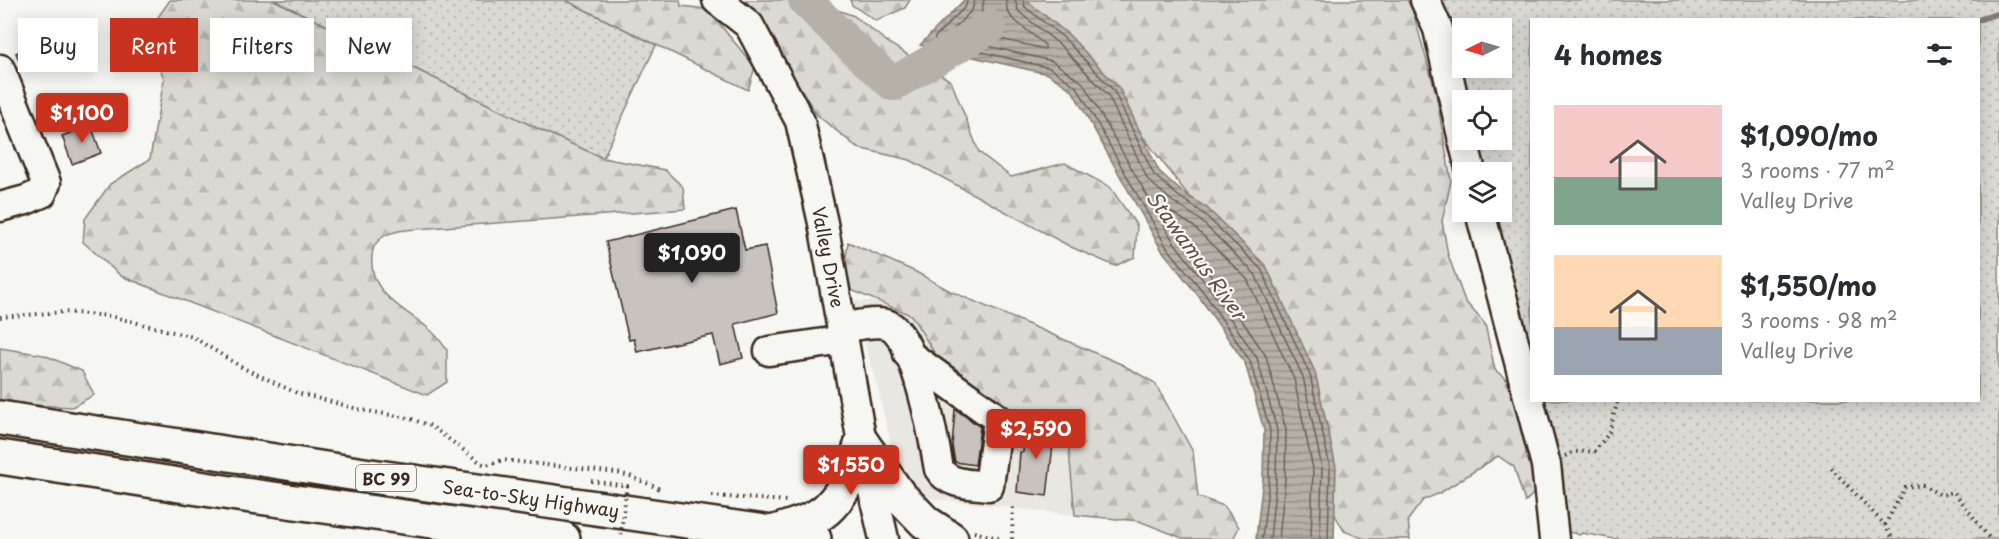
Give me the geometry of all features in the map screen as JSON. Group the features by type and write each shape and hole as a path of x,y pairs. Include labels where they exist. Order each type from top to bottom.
{"highway":[{"name":"Sea-to-Sky Highway","path":"0,417 364,475 814,539"},
{"path":"773,533 808,521 830,507 850,477 862,443"},
{"path":"862,443 899,495 925,522 951,539"},
{"name":"Sea-to-Sky Highway","path":"0,458 563,539"}],"street":[{"name":"Valley Drive","path":"717,0 749,25 800,121 823,223 862,443 884,539"},
{"path":"1425,0 1438,29 1452,90"},
{"path":"0,69 46,183 42,193 0,207"},
{"path":"1483,222 1546,465 1554,539"},
{"path":"769,351 880,324 890,326 898,333 909,354"}],"path":[{"path":"0,317 64,312 110,316 193,337 243,368 297,393 362,410 408,418 431,426 486,465 503,460 617,473 662,490"},
{"path":"1546,465 1574,452 1595,451 1609,432 1617,402"},
{"path":"1831,468 1885,525 1893,539"},
{"path":"591,481 627,486 620,539"},
{"path":"1885,525 1905,487 1922,485 1941,495 1954,492 1990,539"},
{"path":"706,496 782,499"},
{"path":"1012,539 1013,504"}],"shaded area":[{"path":"852,301 873,301 911,315 937,357 1036,418 1052,417 1068,440 1075,515 918,497 893,453 877,385"}],"green space":[{"path":"170,0 274,0 311,18 210,18 210,72 314,72 314,19 326,25 326,72 412,72 412,67 603,158 665,170 683,187 685,209 409,230 382,237 377,242 372,255 372,269 376,280 390,299 432,331 447,350 447,382 427,395 121,276 83,242 85,219 110,184 150,159 164,79 161,72 198,72 198,18 157,18"},
{"path":"274,0 565,0 656,45 603,158 412,67 412,18 326,18 326,25"},
{"path":"565,0 680,0 681,6 707,9 755,67 748,90"},
{"path":"746,0 810,0 854,16 890,44 951,81 979,152 1011,177 1065,163 1110,187 1137,226 1135,257 1115,266 1071,247 910,160 858,148 817,115"},
{"path":"850,0 910,0 905,8 876,21 852,5"},
{"path":"1004,0 1407,0 1412,9 1436,93 1451,181 1442,221 1448,255 1465,301 1485,324 1495,370 1511,383 1534,455 1536,491 1525,502 1514,467 1498,456 1440,493 1423,500 1408,520 1410,539 1365,539 1344,531 1330,506 1206,218 1097,78"},
{"path":"1412,0 1999,0 1999,539 1614,539 1582,533 1580,535 1558,529 1479,222 1512,222 1512,162 1463,162 1460,150 1512,150 1512,90 1452,90 1452,119"},
{"path":"848,242 916,272 950,291 1121,364 1155,383 1193,452 1198,497 1224,506 1239,527 1233,539 1185,539 1139,521 1075,515 1068,440 1052,417 1036,418 997,403 937,357 911,315 851,290 845,264"},
{"path":"0,348 44,355 82,371 94,395 72,407 0,400"}],"water":[{"path":"964,0 1026,0 1069,35 1119,88 1159,171 1181,191 1207,208 1266,266 1315,372 1336,467 1334,539 1256,539 1263,478 1264,430 1245,363 1200,298 1161,249 1072,90 1048,74 920,45"}],"building":[{"path":"91,125 101,153 72,164 62,136"},
{"path":"736,210 745,250 765,246 778,313 735,324 743,358 720,364 713,335 637,352 634,339 629,340 606,242"},
{"path":"955,409 980,427 975,465 955,462 952,446"},
{"path":"1026,424 1055,428 1047,496 1017,492 1020,452 1023,452"}],"waterway":[{"name":"Stawamus River","path":"805,0 893,84 990,27"},
{"path":"1980,19 1999,13"}]}
